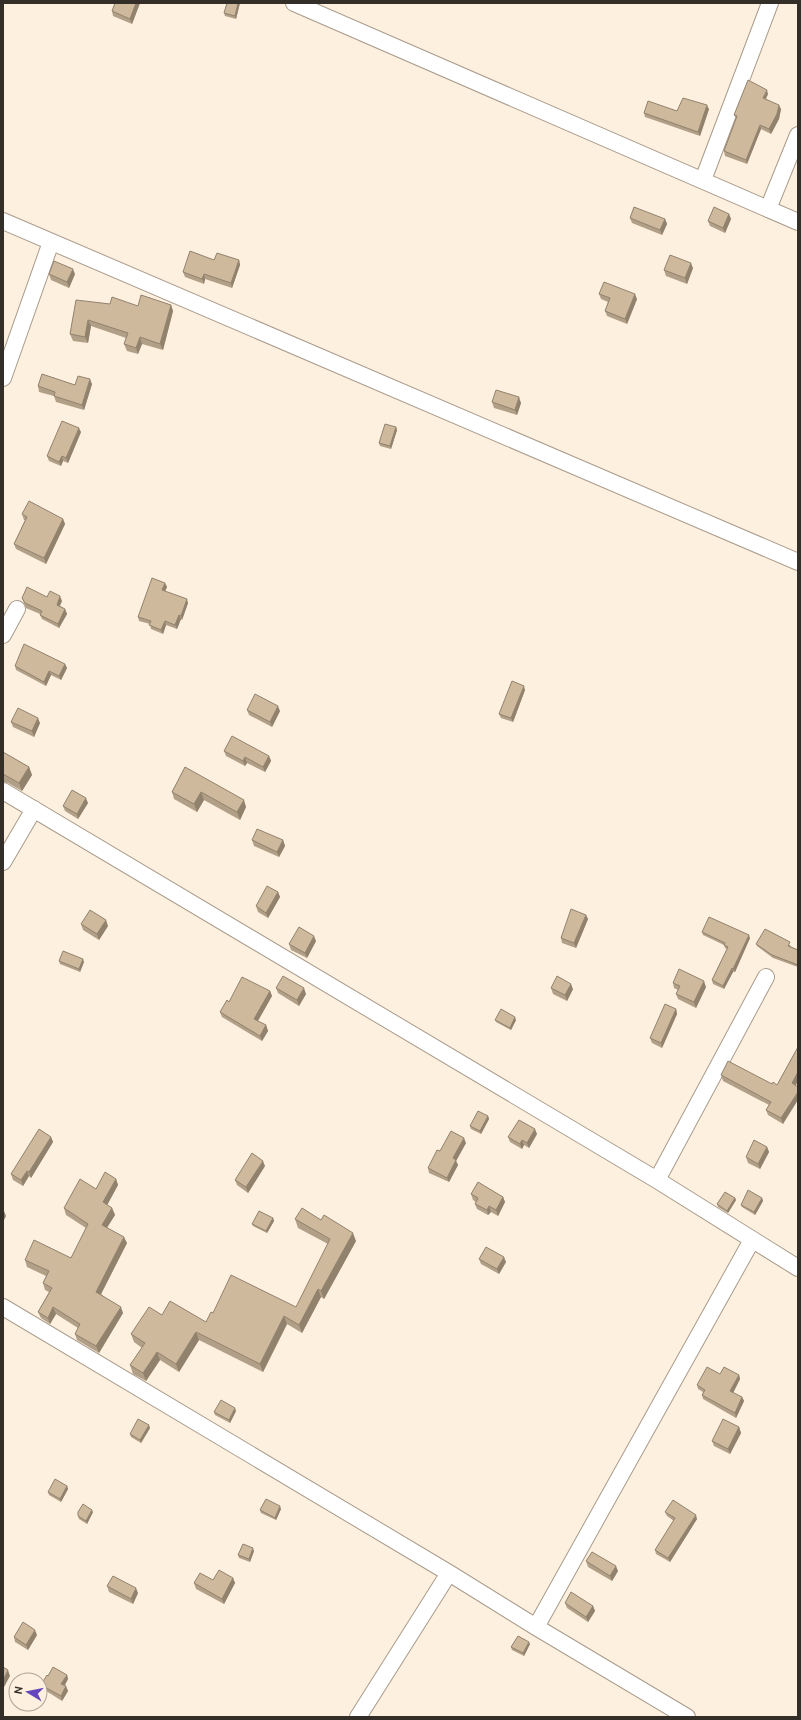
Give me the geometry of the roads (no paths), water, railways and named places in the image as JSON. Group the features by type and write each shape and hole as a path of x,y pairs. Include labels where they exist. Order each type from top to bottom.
{"street":[{"path":"294,3 798,222"},
{"path":"703,180 770,3"},
{"path":"768,209 798,135"},
{"path":"3,221 798,562"},
{"path":"3,378 51,242"},
{"path":"3,635 17,609"},
{"path":"3,791 657,1180 798,1268"},
{"path":"3,862 34,809"},
{"path":"657,1180 766,977"},
{"path":"536,1627 752,1240"},
{"path":"3,1307 687,1717"},
{"path":"358,1717 449,1573"}]}
